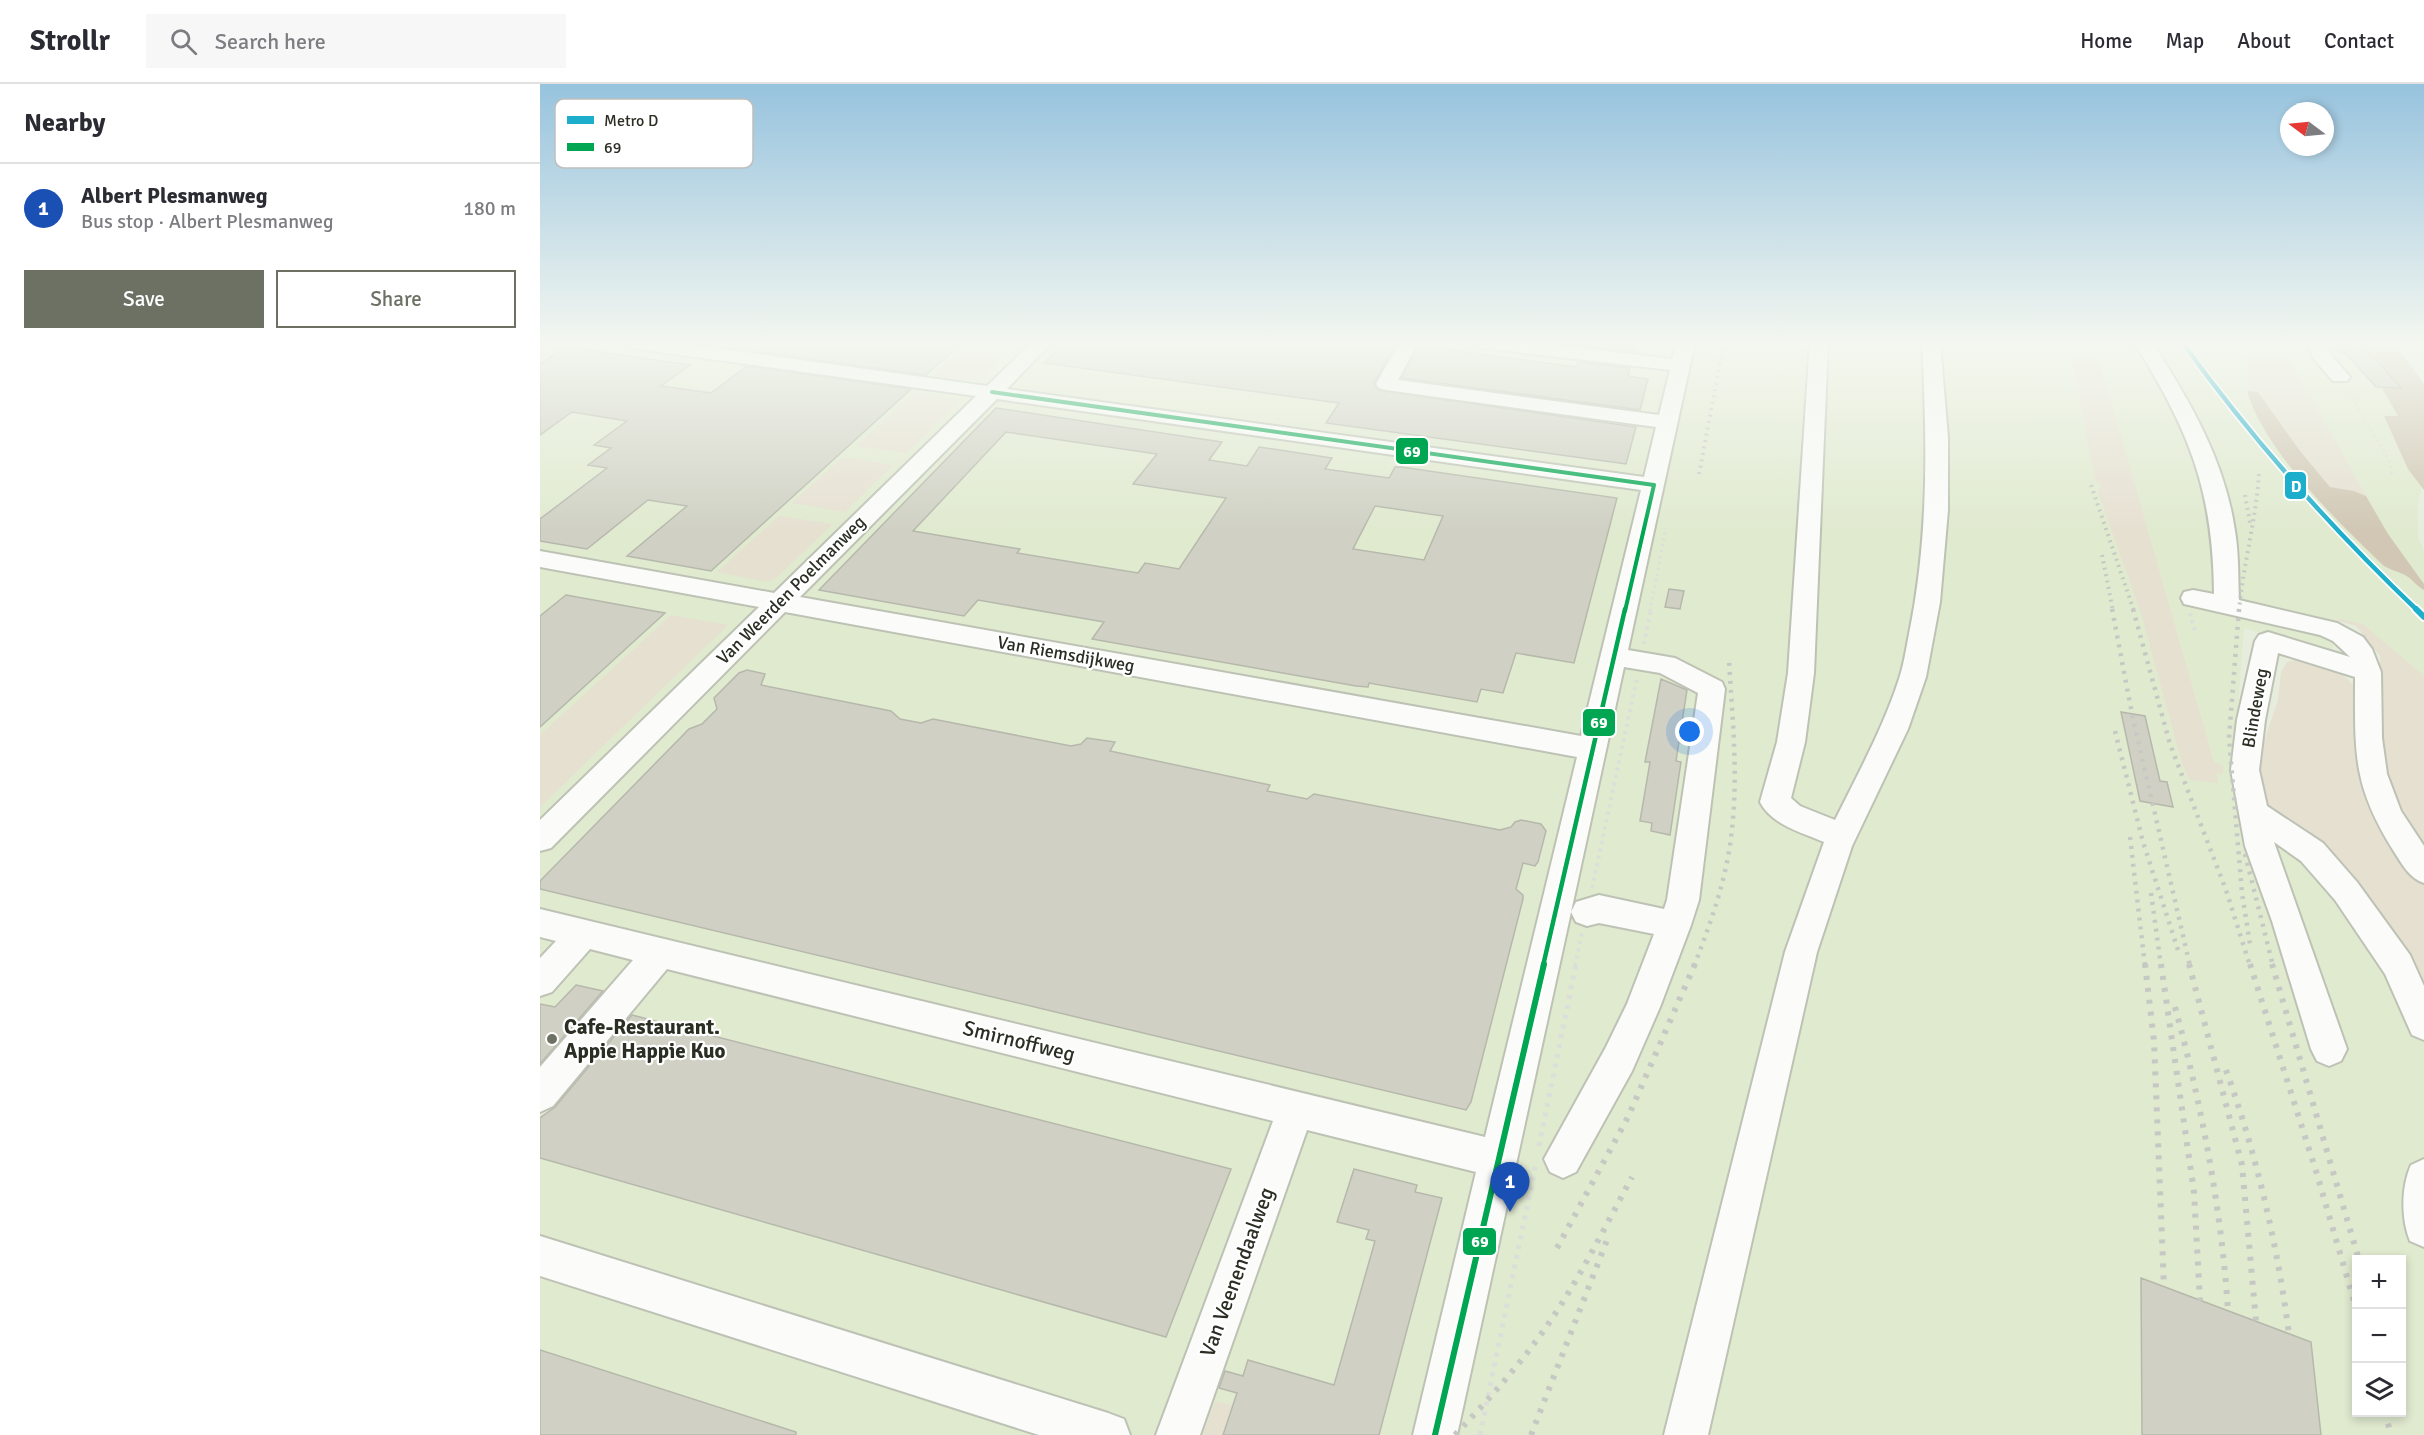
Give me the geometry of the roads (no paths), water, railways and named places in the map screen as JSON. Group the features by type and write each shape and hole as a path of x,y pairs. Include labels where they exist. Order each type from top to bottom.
{"street":[{"name":"Van Weerden Poelmanweg","path":"540,839 979,405"},
{"path":"1085,405 1654,485"},
{"path":"1542,405 1668,422"},
{"path":"1435,1435 1593,749 1612,656 1672,405"},
{"path":"1816,405 1803,645 1791,742 1775,802 1789,814 1841,836"},
{"path":"1686,1435 1796,972 1841,836 1894,729 1907,694 1928,602 1938,473 1934,405"},
{"path":"2179,405 2195,434 2223,522 2227,605"},
{"name":"Van Riemsdijkweg","path":"540,559 1593,749"},
{"path":"2193,598 2334,630 2358,648 2365,657 2368,672 2369,750 2372,772 2386,810 2424,870"},
{"name":"Blindeweg","path":"2253,812 2245,770 2251,720 2268,641 2368,672"},
{"path":"1563,1159 1624,1049 1659,971 1674,925 1688,878 1712,689 1666,665 1612,656"},
{"path":"2253,812 2260,846 2288,921 2329,1049"},
{"path":"2253,812 2312,852 2385,945 2407,983 2424,1024"},
{"path":"1631,921 1674,925"},
{"path":"540,981 554,932"},
{"name":"Smirnoffweg","path":"554,932 660,953 1498,1159"},
{"path":"540,1094 660,953"},
{"name":"Van Veenendaalweg","path":"1178,1435 1296,1109"},
{"path":"2424,1178 2424,1227"},
{"path":"540,1256 1108,1435"}],"railway":[{"path":"1699,474 1712,405"},
{"path":"2239,611 2259,474"},
{"path":"2091,485 2134,611"},
{"path":"2245,495 2250,523"},
{"path":"2102,555 2113,611"},
{"path":"2112,609 2132,714 2190,966"},
{"path":"2133,609 2170,744 2226,890 2250,966"},
{"path":"2239,609 2229,738 2242,893 2250,944"},
{"path":"1694,966 1718,898 1732,833 1735,784 1729,661"},
{"path":"2115,731 2143,842 2178,950"},
{"path":"2130,837 2145,966"},
{"path":"2245,854 2273,966"},
{"path":"2151,893 2161,966"},
{"path":"1557,1248 1628,1117 1695,964"},
{"path":"2145,964 2154,1041 2164,1287"},
{"path":"2161,964 2194,1192 2200,1301"},
{"path":"2189,964 2242,1165 2256,1321"},
{"path":"2250,964 2316,1171 2352,1294"},
{"path":"2272,964 2358,1255"},
{"path":"2175,1007 2194,1082 2209,1157 2221,1233 2228,1310"},
{"path":"2226,1070 2265,1200 2289,1334"},
{"path":"1455,1435 1508,1377 1555,1314 1632,1177"},
{"path":"1531,1435 1609,1235"},
{"path":"2386,1417 2391,1435"}],"metro line":[{"name":"D","path":"2229,405 2327,520 2424,617"}],"place":[{"name":"Cafe-Restaurant. Appie Happie Kuo","path":"552,1039"},
{"name":"Albert Plesmanweg","path":"1510,1212"}]}
